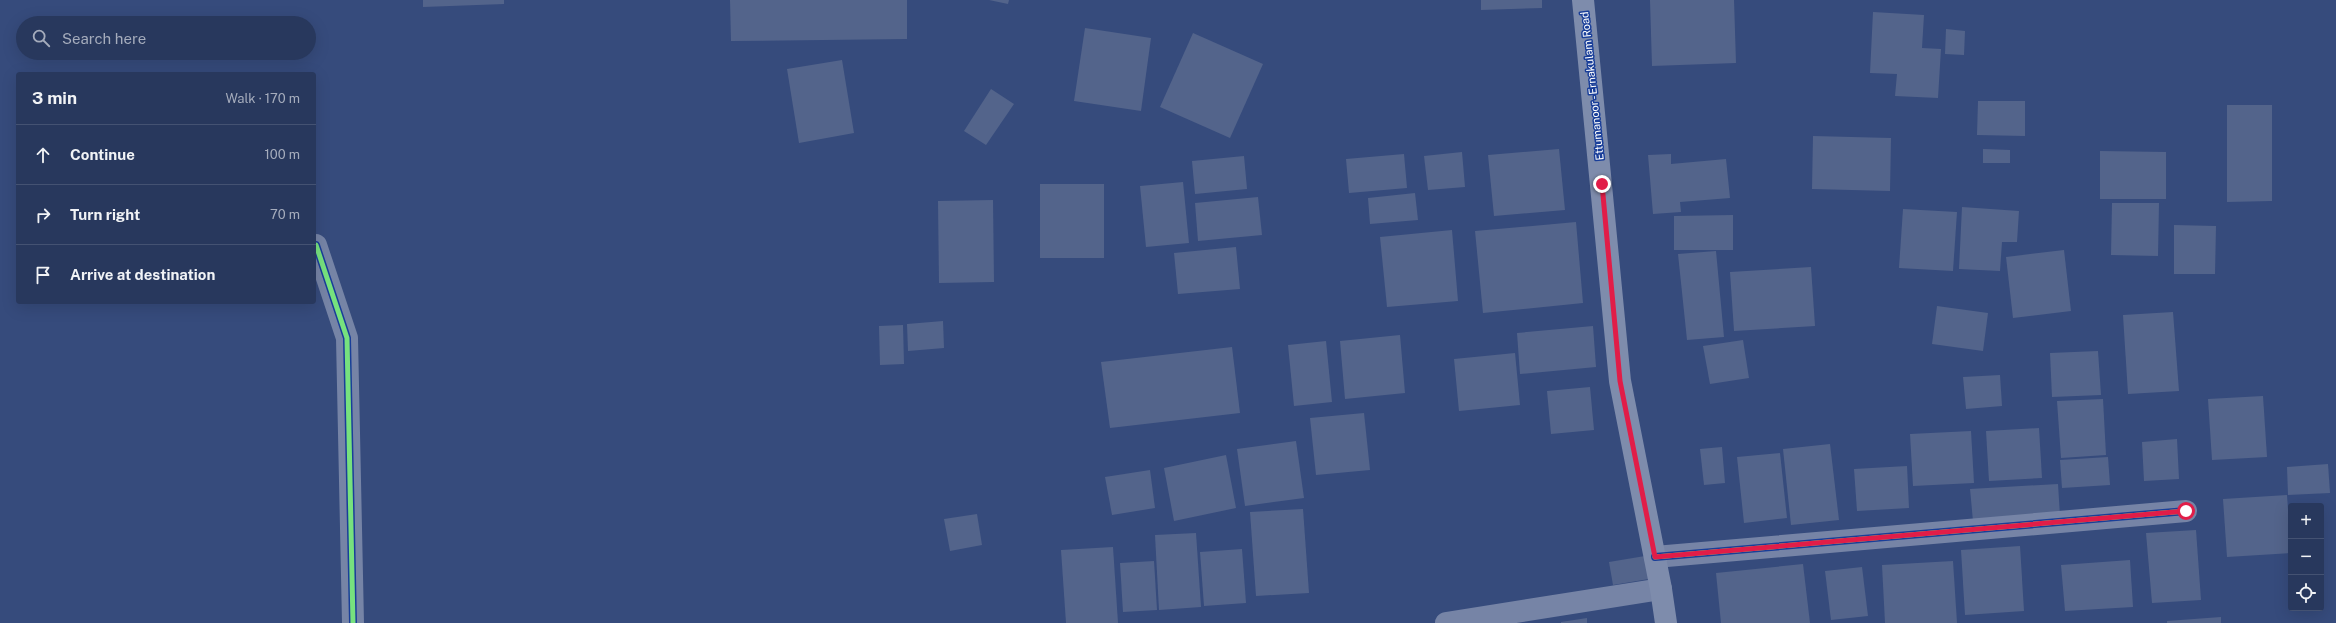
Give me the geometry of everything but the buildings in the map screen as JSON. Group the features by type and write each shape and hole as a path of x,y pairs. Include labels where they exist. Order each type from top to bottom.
{"main road":[{"name":"Ettumanoor - Ernakulam Road","path":"1583,0 1620,381 1655,557 1666,623"}],"street":[{"path":"316,245 347,338 354,623"},
{"path":"1655,557 2186,511"},
{"path":"1446,623 1661,589"}],"cycle path":[{"path":"316,245 347,338 353,623"},
{"path":"1655,557 2186,511"}],"route":[{"path":"1602,184 1620,381 1655,557 2186,511"}]}
